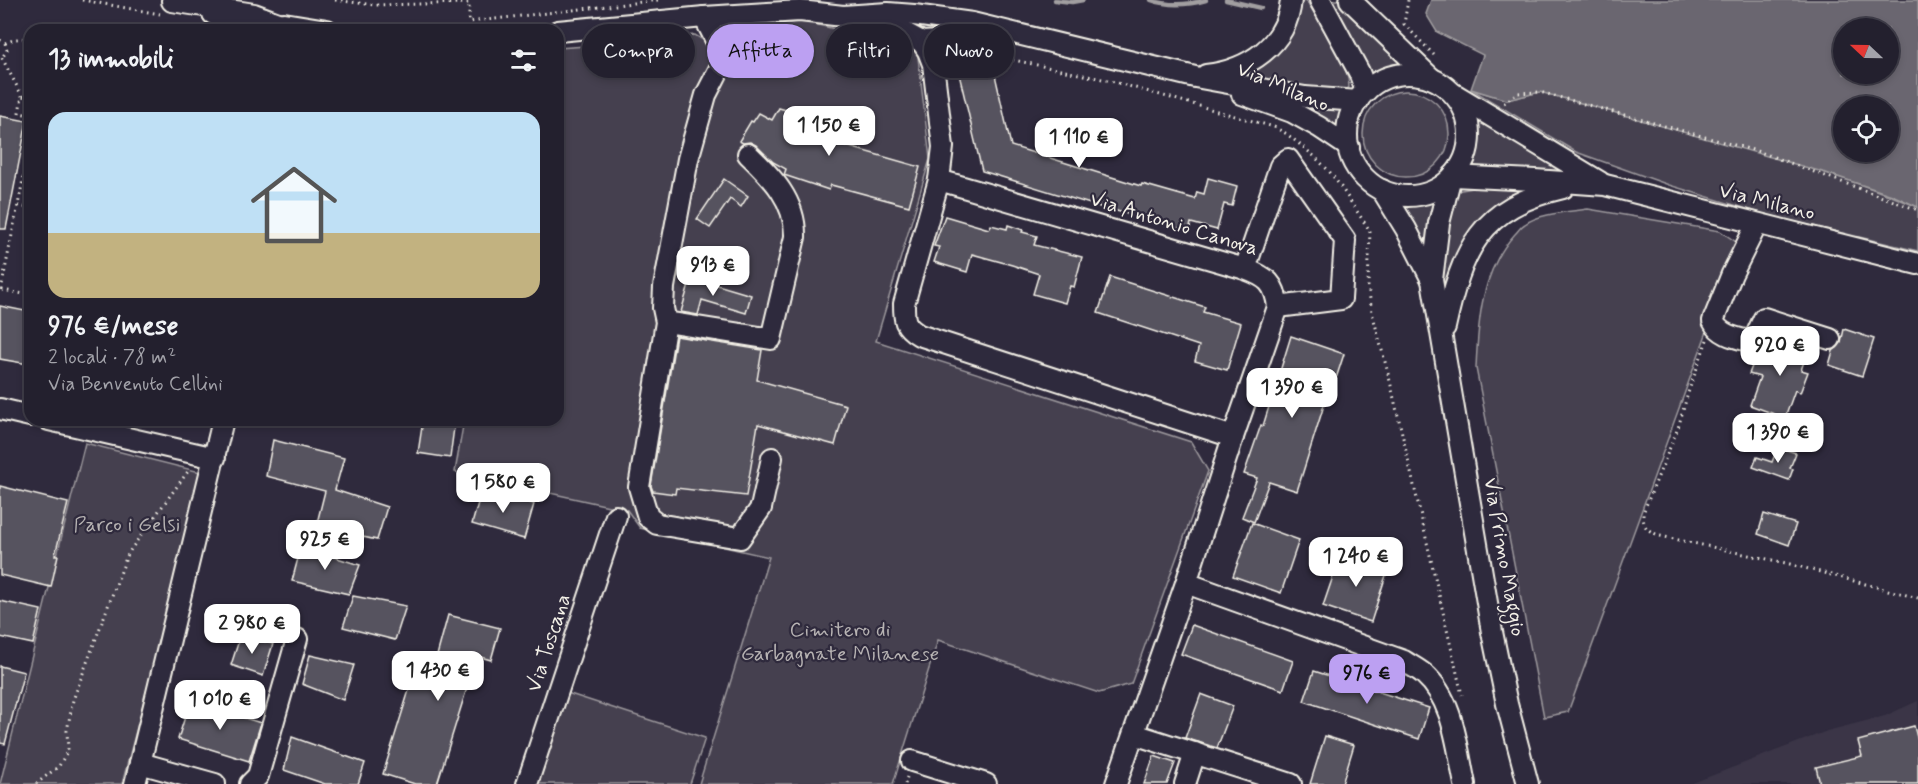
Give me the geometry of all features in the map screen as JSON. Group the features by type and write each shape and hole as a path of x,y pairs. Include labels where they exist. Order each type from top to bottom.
{"street":[{"path":"1195,77 1232,69 1253,60 1272,45 1284,28 1291,0"},
{"path":"1320,0 1359,72 1362,96"},
{"path":"1350,0 1431,78 1454,94 1465,113 1470,135 1465,157 1451,178 1429,193 1393,194 1382,190 1372,184 1357,168 1349,147 1347,135 1349,123 1362,96 1386,78 1408,74 1431,78"},
{"path":"170,6 217,6 254,14 276,24"},
{"path":"170,6 226,18 235,24"},
{"name":"Via Milano","path":"564,30 800,10 888,13 947,19 1195,77 1305,97 1362,96"},
{"name":"Via Milano","path":"842,11 883,23 922,42"},
{"path":"704,17 725,58 706,95 688,159 664,287 663,308 666,322 639,487 648,517 657,524 740,538 761,508 772,458"},
{"path":"924,45 922,42 930,27 947,19"},
{"name":"Via Milano","path":"1014,38 1029,37"},
{"name":"Via Milano","path":"1195,77 1292,112 1349,147"},
{"path":"935,78 943,147 939,180 904,304 904,318 909,329 919,335 1233,437"},
{"name":"Via Milano","path":"1454,94 1605,185"},
{"path":"666,322 771,339 795,237 795,224 778,185 748,154"},
{"path":"1116,784 1186,584 1278,307 1341,299 1345,240 1288,159 1280,165 1245,269"},
{"name":"Via Milano","path":"1451,178 1535,180 1605,185 1918,264"},
{"name":"Via Primo Maggio","path":"1432,280 1439,223 1451,178"},
{"name":"Via Antonio Canova","path":"939,180 1245,269 1271,283 1276,293 1278,307"},
{"name":"Via Primo Maggio","path":"1443,337 1451,299 1467,254 1476,238 1491,221 1513,205 1540,193 1565,187 1605,185"},
{"name":"Via Primo Maggio","path":"1382,190 1406,229 1432,280 1492,632 1507,704 1528,784"},
{"path":"1757,224 1732,274 1713,321 1721,332 1753,342 1764,318 1830,339"},
{"path":"0,409 24,415"},
{"path":"75,426 208,457"},
{"path":"135,784 208,457 221,426"},
{"name":"Via Toscana","path":"527,784 616,516"},
{"path":"1186,584 1383,653 1404,661 1424,674 1439,691 1448,710 1465,784"},
{"path":"250,784 258,776 297,639"},
{"path":"1134,734 1291,784"},
{"path":"1185,784 1196,753"},
{"path":"912,761 986,784"},
{"path":"140,763 215,784"}],"path":[{"path":"82,0 170,6"},
{"path":"335,0 374,5 469,1 469,22 659,0"},
{"path":"1408,0 1404,24 1436,57"},
{"path":"5,43 24,38"},
{"path":"0,40 5,43 7,50 1,58 22,96 19,113 24,114"},
{"path":"1488,114 1517,93 1540,92 1760,152 1918,210"},
{"path":"24,176 1,290 24,294"},
{"path":"18,206 24,207"},
{"path":"1713,321 1678,428 1643,513 1643,523 1648,530 1660,536 1786,563 1918,598"},
{"path":"36,784 59,766 68,750 67,731 73,700 126,558 179,482 208,457"}],"shaded area":[{"path":"1431,0 1918,0 1918,207 1892,195 1826,173 1540,92 1507,100 1471,89 1483,55 1437,32 1426,14"},
{"path":"1918,701 1918,784 1690,784 1827,731 1885,716"}],"green space":[{"path":"1297,0 1306,0 1339,54 1348,77 1349,87 1345,92 1306,88 1248,76 1248,72"},
{"path":"1326,0 1338,0 1400,61 1399,65 1368,77"},
{"name":"Cimitero di Garbagnate Milanese","path":"802,21 826,27 826,78 912,78 912,48 917,49 930,159 876,341 1191,442 1208,471 1131,684 1099,693 938,640 893,784 699,784 769,557 640,528 627,510 455,472 463,426 564,426 564,48 582,46 582,78 695,78 695,35 707,42 707,78 814,78 814,24 782,24"},
{"path":"1471,89 1507,100 1540,92 1836,176 1918,207 1918,251 1767,215 1669,185 1576,152"},
{"path":"1406,91 1422,95 1436,104 1445,118 1449,134 1445,150 1436,164 1422,173 1406,177 1390,173 1376,164 1367,150 1363,134 1367,118 1376,104 1390,95"},
{"path":"1264,93 1341,110 1338,133"},
{"path":"1470,113 1568,172 1564,177 1464,172 1475,143 1475,129"},
{"path":"1521,187 1521,190 1490,211 1470,231 1458,250 1448,289 1443,287 1442,262 1445,239 1456,191 1473,188"},
{"path":"1436,196 1429,254 1397,204 1417,203"},
{"path":"1588,209 1720,231 1739,244 1568,712 1544,717 1476,368 1478,332 1488,280 1504,248 1520,229 1538,217"},
{"name":"Parco i Gelsi","path":"85,443 204,473 122,784 0,784"},
{"path":"567,693 705,738 690,784 537,784"}],"building":[{"path":"960,78 996,78 1011,146 1141,186 1142,184 1195,199 1197,192 1204,194 1208,178 1237,186 1232,206 1224,204 1217,230 1191,223 1189,231 1113,211 982,171"},
{"path":"779,108 835,124 842,136 839,144 920,167 909,206 831,185 829,190 784,175 786,169 773,162 756,145 739,141 751,121 753,122 759,113 772,120"},
{"path":"0,116 24,120 24,136 6,229 0,229"},
{"path":"724,179 748,196 741,207 730,199 710,228 697,219"},
{"path":"945,216 989,229 991,225 1007,229 1008,225 1037,236 1034,245 1082,257 1074,287 1070,286 1065,303 1033,294 1039,274 1012,265 972,254 967,272 934,262 939,247 934,246"},
{"path":"691,277 751,295 746,313 702,300 698,315 681,312"},
{"path":"1110,277 1205,307 1203,312 1241,323 1227,370 1195,361 1199,346 1098,313"},
{"path":"0,306 24,311 24,363 0,359"},
{"path":"1844,329 1874,339 1862,376 1829,365 1833,351 1841,343"},
{"path":"676,336 762,350 757,380 846,405 835,445 758,424 746,496 676,488 675,494 653,491 651,486"},
{"path":"1291,336 1344,354 1328,403 1325,402 1297,491 1269,482 1254,522 1242,517 1257,478 1244,474 1261,425 1263,426"},
{"path":"1783,337 1810,345 1801,370 1808,372 1800,393 1795,390 1785,418 1750,405 1760,377 1749,374 1757,353 1774,360"},
{"path":"422,426 454,426 450,458 418,453"},
{"path":"273,440 344,458 335,490 387,507 377,540 316,527 325,491 266,476"},
{"path":"1778,447 1796,453 1790,468 1793,469 1789,480 1753,467 1757,457 1772,462"},
{"path":"0,486 68,503 55,555 58,555 51,587 0,575"},
{"path":"482,489 534,504 524,539 472,524"},
{"path":"1764,514 1796,524 1789,545 1758,534"},
{"path":"1252,523 1299,540 1281,593 1233,576"},
{"path":"301,547 360,565 349,594 292,581"},
{"path":"1341,553 1388,569 1371,622 1323,606"},
{"path":"353,596 406,606 395,640 343,627"},
{"path":"0,601 41,610 33,644 0,637"},
{"path":"448,615 500,628 491,660 477,656 437,784 415,784 383,774 419,658 435,663"},
{"path":"1192,625 1293,661 1283,690 1181,654"},
{"path":"241,634 273,644 263,676 231,665"},
{"path":"310,655 354,665 343,700 302,684"},
{"path":"0,666 24,672 5,744 0,743"},
{"path":"1314,671 1429,708 1419,739 1304,701"},
{"path":"1201,694 1233,706 1217,748 1185,738"},
{"path":"190,701 261,723 249,761 178,739"},
{"path":"1914,726 1918,741 1918,784 1820,784 1816,767 1862,756 1858,741"},
{"path":"1325,736 1354,745 1342,784 1310,784"},
{"path":"292,737 365,763 358,784 325,784 284,770"},
{"path":"1154,756 1175,763 1167,784 1144,784"}],"waterway":[{"path":"1055,0 1072,2 1083,0"},
{"path":"1151,0 1178,4 1206,0"},
{"path":"1226,0 1261,8"}]}
